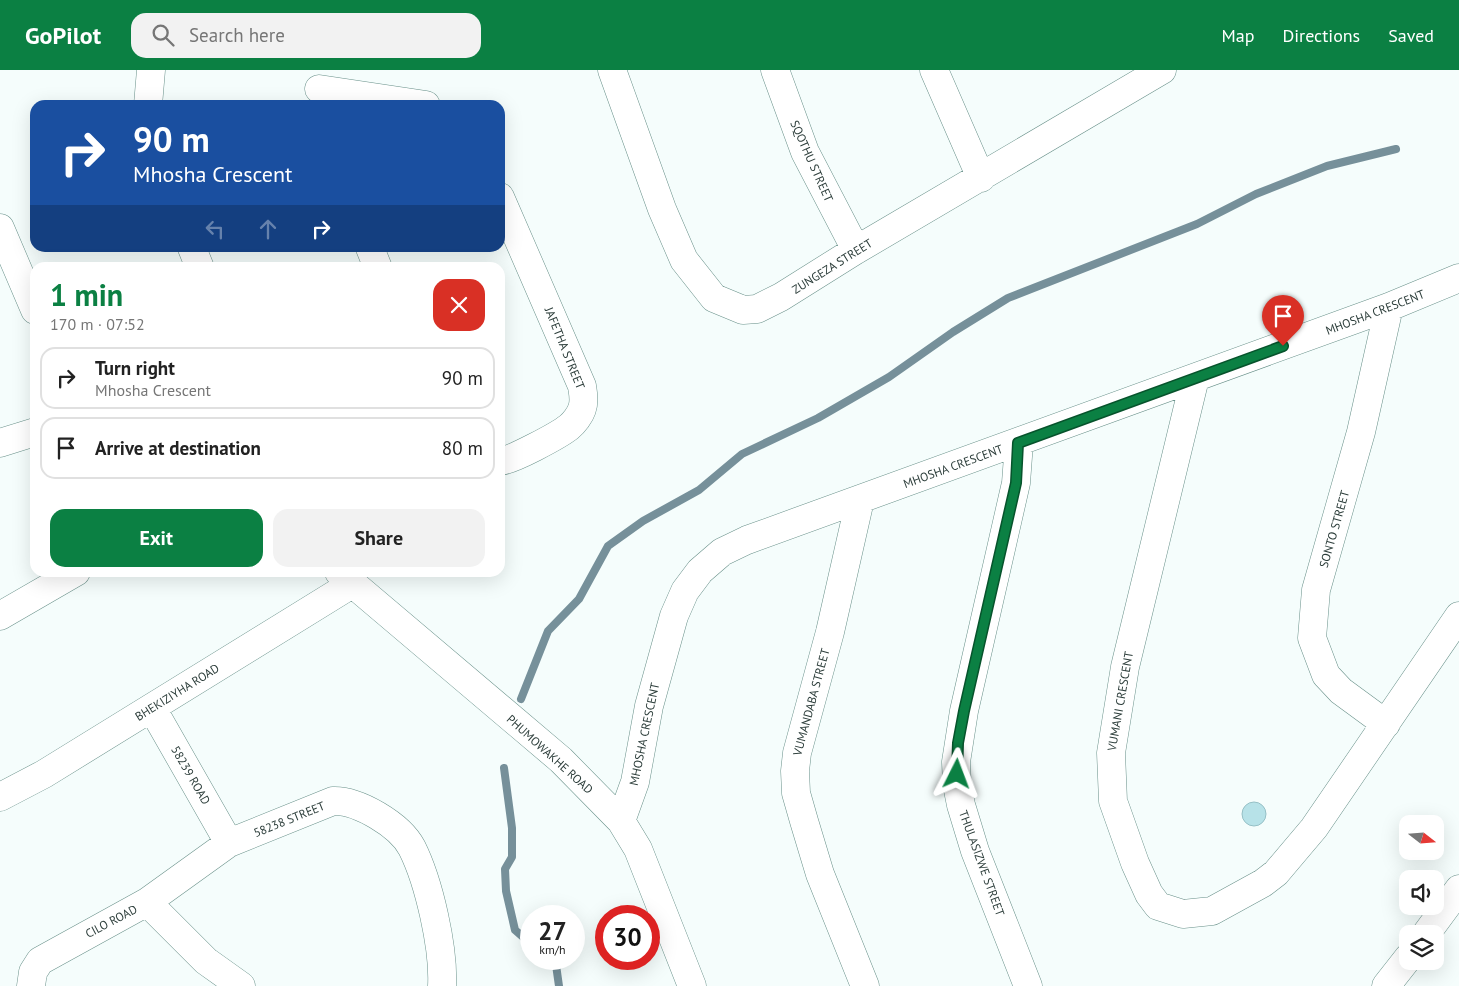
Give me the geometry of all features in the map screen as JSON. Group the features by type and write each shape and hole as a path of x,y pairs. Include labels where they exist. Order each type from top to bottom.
{"street":[{"path":"149,100 152,70"},
{"name":"ZUNGEZA STREET","path":"612,70 662,209 684,260 714,298 743,310 757,310 782,297 856,250 1162,70"},
{"name":"SQOTHU STREET","path":"775,70 805,152 856,250"},
{"path":"934,70 981,178"},
{"path":"319,88 395,100"},
{"name":"JAFETHA STREET","path":"505,208 582,386 584,399 582,409 570,427 505,461"},
{"path":"0,228 30,298"},
{"name":"MHOSHA CRESCENT","path":"621,821 636,782 649,706 674,616 685,591 700,571 722,552 747,540 1389,307 1457,285"},
{"name":"SONTO STREET","path":"1386,724 1341,691 1326,675 1317,653 1312,630 1316,590 1361,432 1389,307"},
{"name":"VUMANI CRESCENT","path":"1195,378 1125,667 1111,753 1113,801 1135,863 1149,894 1158,906 1170,911 1196,915 1212,911 1263,883 1276,873 1314,828 1459,616"},
{"path":"0,443 30,434"},
{"name":"THULASIZWE STREET","path":"1018,443 1016,483 964,711 956,770 961,805 976,851 1028,986"},
{"name":"VUMANDABA STREET","path":"860,500 830,632 797,753 795,771 796,793 820,874 865,986"},
{"path":"0,616 67,577"},
{"name":"PHUMOWAKHE ROAD","path":"346,578 561,760 621,821 638,849 692,986"},
{"name":"BHEKIZIYHA ROAD","path":"0,797 44,774 152,708 346,578"},
{"name":"58239 ROAD","path":"152,708 230,843"},
{"name":"58238 STREET","path":"147,902 230,843 333,801 351,802 400,832 412,847 430,897 442,986"},
{"path":"1433,925 1459,889"},
{"name":"CILO ROAD","path":"31,986 33,972 40,961 147,902 206,961 241,986"},
{"path":"1386,986 1399,969"}],"building":[{"path":"1254,802 1263,805 1266,814 1263,823 1254,826 1245,823 1242,814 1245,805"}],"waterway":[{"path":"521,699 548,631 579,599 608,546 643,521 699,490 742,454 818,418 889,377 953,332 1008,298 1197,224 1256,194 1327,166 1396,149"},
{"path":"504,768 512,828 512,857 505,869 506,891 515,930 520,934"},
{"path":"557,970 559,986"}],"route":[{"path":"957,774 958,743 964,711 1016,483 1018,443 1283,346"}]}
